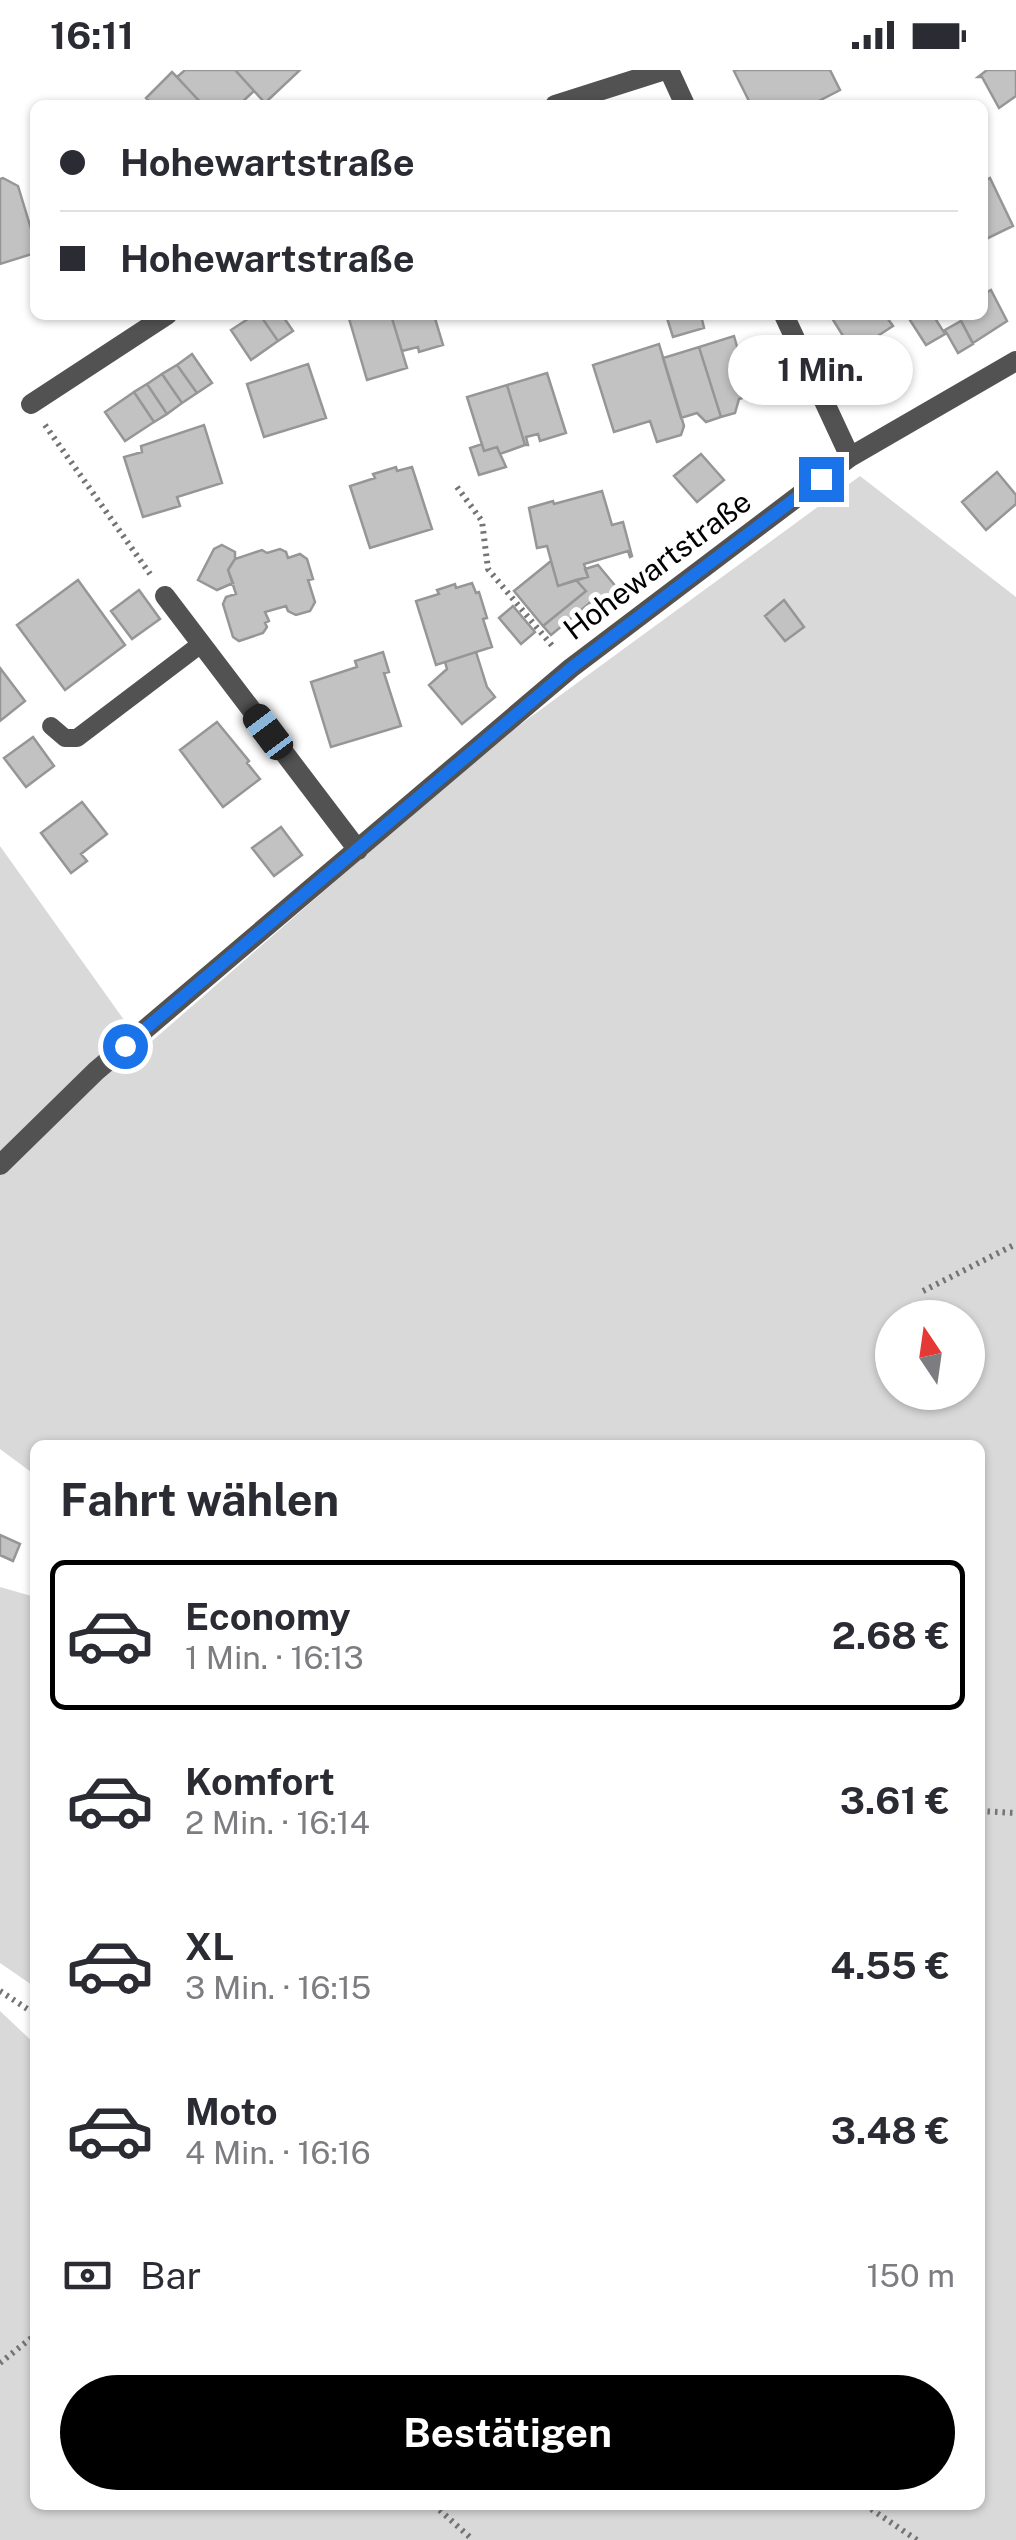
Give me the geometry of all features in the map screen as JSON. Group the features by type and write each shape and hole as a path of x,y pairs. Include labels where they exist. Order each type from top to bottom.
{"street":[{"path":"571,100 667,70 682,100"},
{"path":"30,404 159,320"},
{"path":"786,320 850,457"},
{"name":"Hohewartstraße","path":"0,1165 96,1070 571,668 850,457 1016,361"},
{"path":"165,596 358,850"}],"lane":[{"path":"50,726 65,738 77,738 201,644"}],"path":[{"path":"30,404 165,596"},
{"path":"457,487 482,521 488,569 571,668"},
{"path":"922,1290 1016,1244"},
{"path":"985,1811 1016,1813"},
{"path":"0,1991 30,2011"},
{"path":"0,2362 30,2339"},
{"path":"440,2510 473,2540"},
{"path":"872,2510 917,2540"}],"shaded area":[{"path":"860,476 1016,597 1016,2540 0,2540 0,2011 30,2039 30,2510 985,2510 985,1440 30,1440 30,1471 0,1449 0,846 144,1048 488,748"},
{"path":"0,1587 30,1596 30,1984 0,1963"}],"building":[{"path":"185,70 235,70 254,91 244,100 198,100 177,77"},
{"path":"235,70 300,70 268,100 262,100"},
{"path":"830,70 840,90 821,100 748,100 734,71"},
{"path":"987,70 1016,70 1016,96 999,108 982,77 978,77"},
{"path":"172,72 198,100 148,100"},
{"path":"0,179 18,186 30,226 30,255 0,264"},
{"path":"988,179 1013,226 988,238"},
{"path":"991,290 1007,321 973,343 961,320 988,320"},
{"path":"246,320 263,320 278,341 251,360 231,330"},
{"path":"263,320 285,320 293,331 278,341"},
{"path":"349,320 393,320 407,368 367,380"},
{"path":"393,320 436,320 443,345 419,352 418,347 402,351"},
{"path":"668,320 702,320 704,328 673,337"},
{"path":"833,320 889,320 893,326 853,352"},
{"path":"910,320 936,320 945,334 926,345"},
{"path":"961,321 973,344 958,353 945,330"},
{"path":"734,336 740,357 752,363 745,374 752,395 739,399 735,413 721,417 699,347"},
{"path":"877,337 895,365 875,377 858,349"},
{"path":"659,344 684,426 681,435 657,442 650,421 614,432 593,365"},
{"path":"699,347 721,417 706,422 697,413 681,418 663,358"},
{"path":"192,354 212,383 197,393 177,365"},
{"path":"308,364 326,418 264,437 247,384"},
{"path":"177,365 197,393 182,403 162,374"},
{"path":"547,373 566,433 540,441 538,434 526,437 525,445 507,385"},
{"path":"162,374 182,403 167,414 147,384"},
{"path":"147,384 167,414 154,422 134,392"},
{"path":"507,385 525,445 500,454 497,447 484,451 467,397"},
{"path":"134,392 154,422 125,441 105,412"},
{"path":"204,425 222,483 177,497 180,506 143,517 124,457 142,452 141,446"},
{"path":"482,444 484,451 497,447 506,467 479,475 470,448"},
{"path":"701,454 724,480 697,502 674,476"},
{"path":"396,467 397,471 412,467 432,529 370,548 350,486"},
{"path":"997,472 1016,495 1016,504 986,530 962,502"},
{"path":"602,491 612,525 623,522 632,556 628,551 584,564 588,577 558,586 547,546 537,548 529,508"},
{"path":"222,545 235,552 228,570 233,583 217,590 198,580 214,549"},
{"path":"280,549 288,558 300,554 307,559 315,602 310,611 296,615 286,606 265,612 269,621 263,633 239,641 233,637 223,604 226,597 236,594 228,570 235,559"},
{"path":"551,561 558,586 576,580 586,591 543,626 514,591"},
{"path":"598,565 622,594 601,611 592,601 551,635 543,626 586,591 576,580 588,577 585,569"},
{"path":"78,580 125,645 65,690 17,625"},
{"path":"472,583 479,592 492,647 436,665 416,601 455,584 456,588"},
{"path":"139,590 160,619 132,639 111,611"},
{"path":"784,600 804,627 785,641 765,616"},
{"path":"513,606 535,632 521,644 499,618"},
{"path":"383,652 389,672 384,673 401,726 331,747 311,682 357,667 355,661"},
{"path":"476,652 487,687 495,697 462,724 429,685 447,669 445,662"},
{"path":"0,668 25,701 0,721"},
{"path":"217,722 260,779 223,807 180,750"},
{"path":"33,737 54,766 26,787 4,758"},
{"path":"82,802 107,834 81,854 87,861 71,873 41,833"},
{"path":"281,827 302,855 274,876 252,848"},
{"path":"0,1535 20,1544 13,1561 0,1555"}],"route":[{"path":"125,1046 571,668 821,479"}]}
